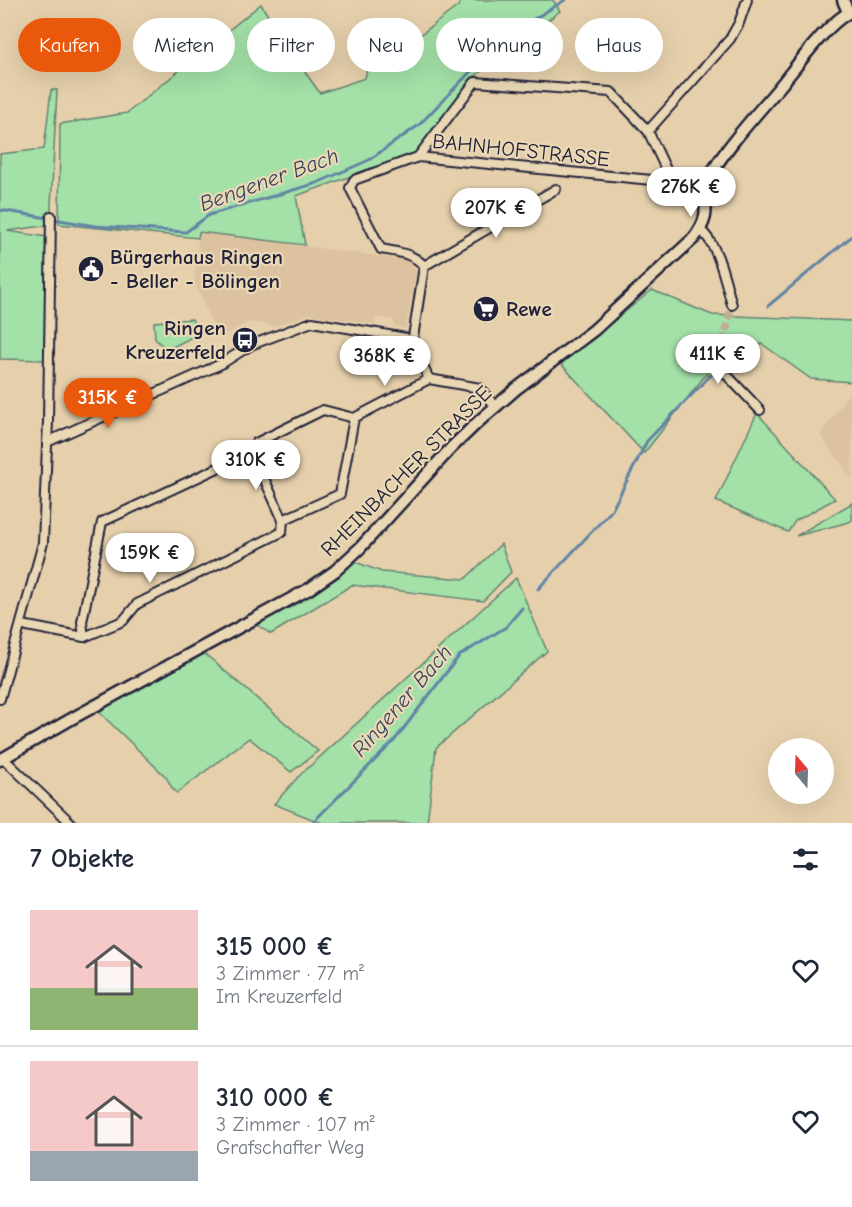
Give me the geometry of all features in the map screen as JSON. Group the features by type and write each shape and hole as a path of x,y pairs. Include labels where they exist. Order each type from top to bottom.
{"main road":[{"path":"700,230 706,215 706,189 712,173 745,128 821,37 850,11 843,0"},
{"name":"RHEINBACHER STRASSE","path":"2,759 321,582 348,561 452,447 495,406 594,330 668,263 700,230"}],"street":[{"path":"648,131 730,39 739,23 747,0"},
{"path":"418,157 475,82 611,92 648,131 672,182"},
{"name":"BAHNHOFSTRASSE","path":"556,189 424,266 408,254 381,249 350,188 354,180 418,157 672,182 706,189"},
{"path":"0,699 43,543 51,216"},
{"path":"700,230 709,239 722,270 732,305"},
{"path":"412,344 424,266"},
{"path":"47,442 221,364 251,345 312,322 406,338 412,344 429,379"},
{"path":"723,343 719,361 723,371 760,410"},
{"path":"84,637 82,622 102,522 252,452 256,443 323,410 354,418 429,379 480,388 495,406"},
{"path":"283,520 340,494 354,418"},
{"path":"22,625 84,637 123,621 137,604 282,532 283,520 252,452"},
{"path":"2,759 71,823"}],"shaded area":[{"path":"199,232 408,260 416,271 406,329 394,326 394,320 376,317 375,324 310,314 275,326 250,322 218,337 194,282"},
{"path":"852,389 852,479 820,435"}],"green space":[{"path":"462,0 553,0 560,11 551,18 442,18"},
{"path":"261,4 269,18 247,18 247,72 305,72 320,93 365,78 366,72 424,72 424,32 436,23 436,72 481,72 474,77 418,152 296,196 305,245 199,232 198,238 59,224 60,124 127,113 177,72 235,72 235,25"},
{"path":"51,90 57,90 50,225 7,231 47,237 44,360 0,359 0,154 44,149"},
{"path":"652,290 712,315 852,321 852,382 811,379 762,344 721,350 715,363 644,453 561,364"},
{"path":"192,319 198,334 167,350 155,339 154,322"},
{"path":"757,413 835,499 795,521 788,532 716,501"},
{"path":"852,503 852,520 849,522 796,536"},
{"path":"501,544 511,572 483,601 352,585 271,634 256,624 324,585 353,561 382,572 465,579"},
{"path":"516,578 547,651 436,748 427,823 322,823 274,804 298,777"},
{"path":"204,653 318,751 291,772 249,738 177,793 166,777 97,710"}],"waterway":[{"name":"Bengener Bach","path":"0,210 95,226 186,232 209,215 317,183 369,160 419,125 503,38 565,0"},
{"name":"Ringener Bach","path":"768,306 852,236"},
{"name":"Ringener Bach","path":"538,589 612,510 647,441 711,375"},
{"name":"Ringener Bach","path":"312,823 394,741 459,656 506,627 522,608"}],"tunnel":[{"path":"723,343 732,305"}],"place":[{"name":"Bürgerhaus Ringen - Beller - Bölingen","path":"91,269"},
{"name":"Rewe","path":"486,309"},
{"name":"Ringen Kreuzerfeld","path":"245,340"}]}
